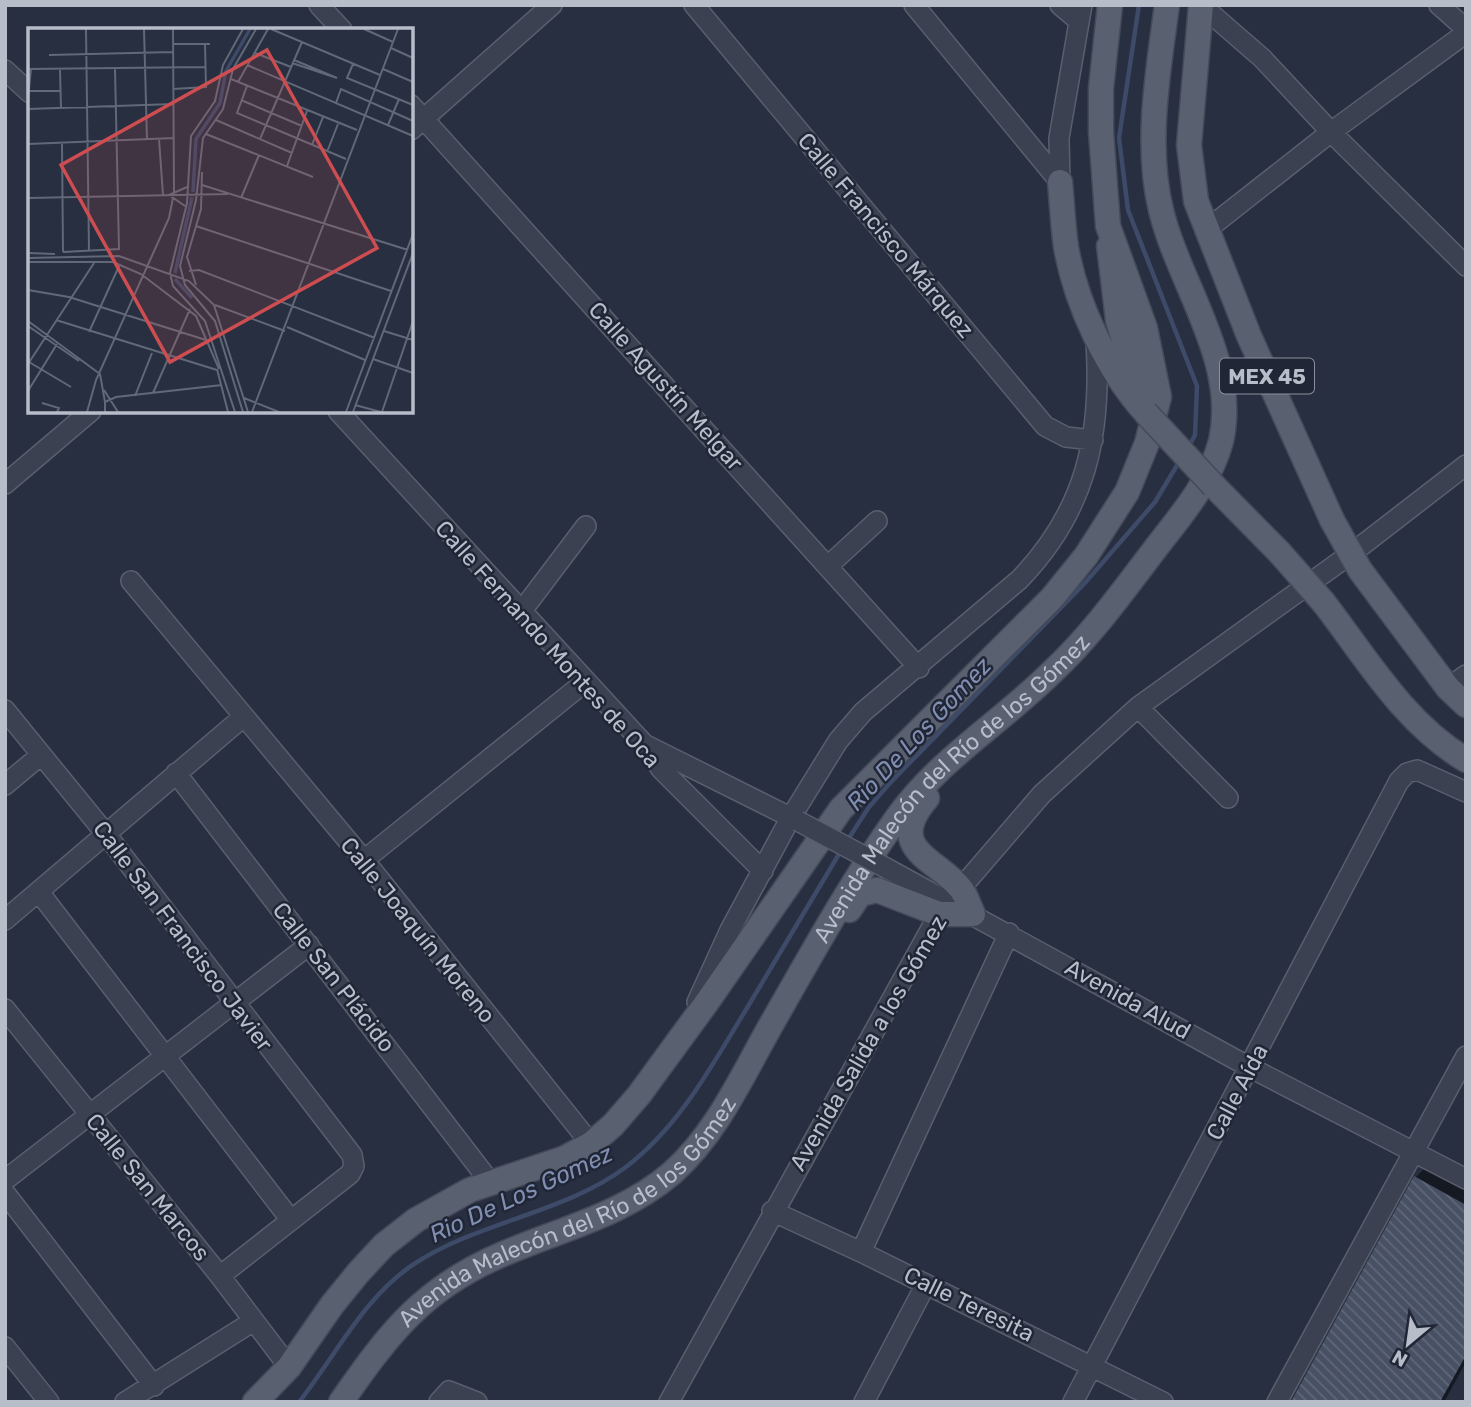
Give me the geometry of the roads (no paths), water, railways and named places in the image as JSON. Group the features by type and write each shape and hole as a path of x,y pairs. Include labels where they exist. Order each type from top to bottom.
{"main road":[{"name":"Avenida Malecón del Río de los Gómez","path":"255,1402 289,1367 332,1305 384,1245 435,1209 490,1182 565,1158 591,1144 639,1096 841,809 1052,598 1086,556 1127,492 1154,420 1158,381 1146,328 1108,226 1101,132 1101,88 1110,5"},
{"name":"Avenida Malecón del Río de los Gómez","path":"341,1402 398,1326 435,1291 504,1253 619,1208 673,1171 709,1132 817,944 898,816 927,783 1054,671 1180,517 1218,452 1225,422 1223,387 1214,353 1161,210 1155,117 1167,5"},
{"name":"MEX 45","path":"1207,7 1193,75 1195,97 1189,145 1194,189 1205,231 1332,520 1358,560 1460,689"},
{"name":"Avenida Malecón del Río de los Gómez","path":"1060,182 1066,249 1096,337"},
{"path":"1108,226 1112,291 1144,411"},
{"path":"1096,337 1123,384 1144,411 1324,603 1412,719 1430,736 1466,760"},
{"path":"950,901 920,855 913,838 915,815 936,790 1014,720 1054,671"},
{"path":"752,1059 780,1032 860,894 877,890 950,901 973,914"}],"street":[{"path":"319,5 340,28"},
{"path":"416,118 552,5"},
{"name":"Calle Francisco Márquez","path":"694,5 1045,426 1066,437 1093,440"},
{"path":"914,5 1060,182"},
{"path":"1060,5 1081,13"},
{"path":"1205,231 1466,31 1439,5"},
{"path":"1207,7 1262,58 1331,132 1466,266"},
{"name":"Avenida Malecón del Río de los Gómez","path":"1060,182 1059,138 1081,13"},
{"path":"5,70 28,91"},
{"name":"Calle Agustín Melgar","path":"416,118 919,668"},
{"name":"Avenida Malecón del Río de los Gómez","path":"685,1029 730,930 846,731 863,712 919,668 1035,563 1074,505 1087,473 1093,440 1098,387 1096,337"},
{"path":"5,484 90,413"},
{"name":"Calle Fernando Montes de Oca","path":"340,413 644,744 661,769 762,871"},
{"name":"Avenida Salida a los Gómez","path":"672,1401 772,1211 950,901 1042,794 1138,707 1358,560 1466,466"},
{"path":"828,566 877,521"},
{"path":"522,612 586,526"},
{"name":"Calle Joaquín Moreno","path":"131,581 242,718 364,860 591,1144"},
{"path":"364,860 585,682"},
{"path":"1138,707 1228,798"},
{"name":"Calle San Francisco Javier","path":"5,710 106,834 352,1155 354,1166 351,1174 290,1219"},
{"path":"5,920 242,718"},
{"path":"644,744 950,901"},
{"path":"5,785 41,755"},
{"name":"Calle Aída","path":"1073,1402 1251,1068 1399,781 1407,773 1417,770 1466,792"},
{"name":"Calle San Plácido","path":"176,773 490,1182"},
{"path":"39,892 163,1057 290,1219 220,1276"},
{"name":"Avenida Alud","path":"973,914 1251,1068 1466,1179"},
{"path":"861,1252 1009,933"},
{"path":"5,1180 309,945"},
{"name":"Calle San Marcos","path":"5,1009 220,1276 252,1322 289,1367"},
{"path":"1277,1402 1466,1056"},
{"path":"5,1194 154,1386"},
{"name":"Calle Teresita","path":"772,1211 861,1252 1163,1402"},
{"path":"864,1402 926,1284"},
{"path":"125,1402 252,1322"},
{"path":"5,1347 49,1402"},
{"path":"439,1402 449,1391 472,1399"}],"waterway":[{"name":"Rio De Los Gomez","path":"1139,5 1119,138 1128,210 1197,386 1195,435 1189,446"},
{"name":"Rio De Los Gomez","path":"847,841 869,807 890,783 1084,584 1155,502 1179,462"},
{"name":"Rio De Los Gomez","path":"299,1402 365,1310 396,1277 439,1249 548,1207 601,1183 626,1167 663,1133 708,1073 842,849"}]}
